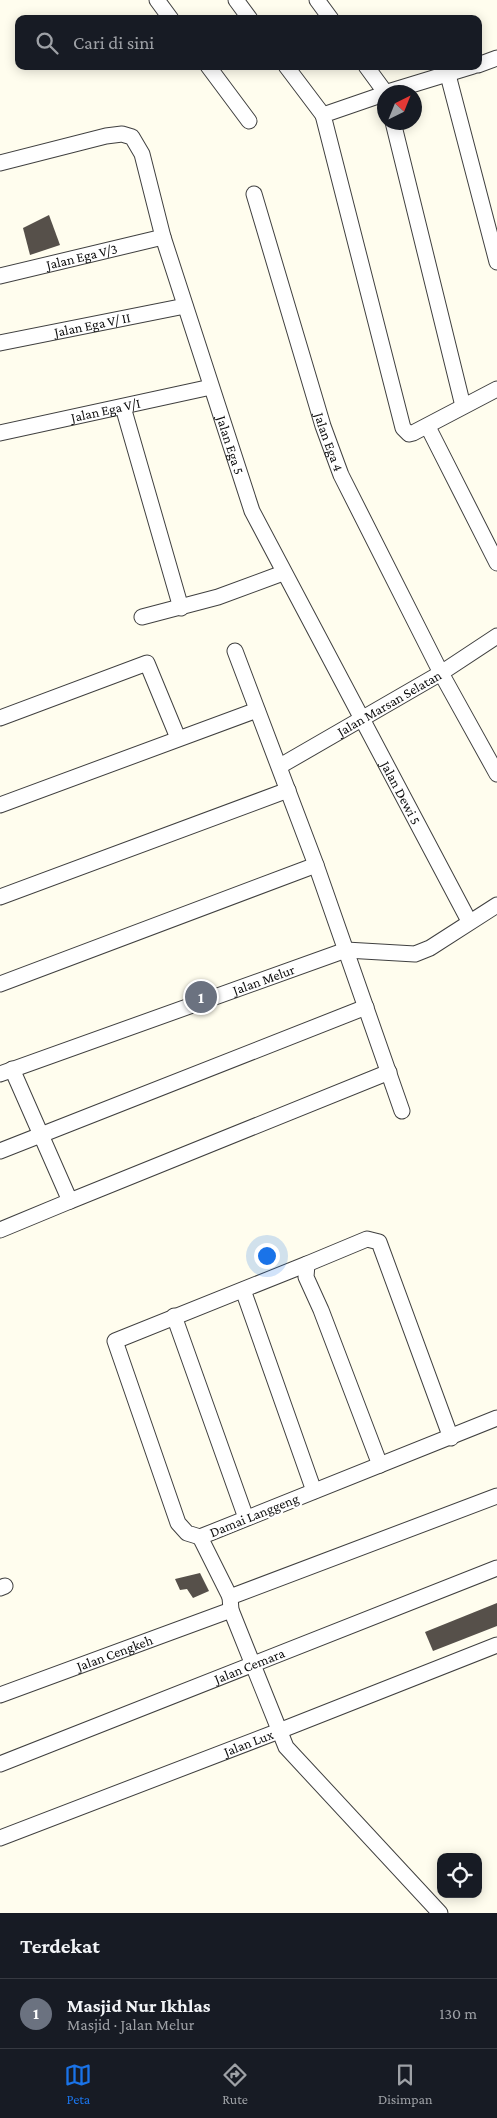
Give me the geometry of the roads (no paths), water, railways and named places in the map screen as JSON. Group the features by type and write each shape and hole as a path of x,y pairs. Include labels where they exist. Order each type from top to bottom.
{"street":[{"path":"157,0 168,15"},
{"path":"236,0 247,15"},
{"path":"317,0 328,15"},
{"path":"482,64 497,58"},
{"path":"211,70 249,121"},
{"path":"289,70 323,115 406,432 413,433 428,427 463,406 497,389"},
{"path":"369,70 380,85"},
{"path":"412,85 460,70"},
{"path":"448,74 497,262"},
{"path":"323,115 377,96"},
{"path":"395,130 463,406"},
{"name":"Jalan Ega 5","path":"0,163 122,134 132,137 142,154 163,236 247,498 283,573 363,719"},
{"name":"Jalan Ega 4","path":"254,194 331,451 341,475 441,673 497,774"},
{"name":"Jalan Ega V/3","path":"0,276 163,236"},
{"name":"Jalan Ega V/ II","path":"0,343 185,306"},
{"name":"Jalan Ega V/I","path":"0,433 211,387"},
{"path":"123,407 181,608"},
{"path":"428,427 497,563"},
{"path":"142,617 218,597 283,573"},
{"name":"Jalan Marsan Selatan","path":"280,766 441,673 497,636"},
{"path":"235,651 316,865 402,1111"},
{"path":"0,718 146,663 178,738"},
{"path":"0,805 257,710"},
{"name":"Jalan Dewi 5","path":"363,719 469,921"},
{"path":"0,897 288,790"},
{"path":"0,984 316,865"},
{"name":"Jalan Melur","path":"6,1072 346,950 415,954 430,948 469,921 497,905"},
{"path":"0,1151 366,1007"},
{"path":"6,1072 41,1136 70,1201"},
{"path":"0,1230 389,1072"},
{"path":"200,1537 187,1533 178,1523 115,1341 368,1239 380,1242 451,1438"},
{"path":"307,1264 306,1277 321,1310 380,1465"},
{"path":"243,1290 314,1491"},
{"path":"174,1316 246,1518"},
{"name":"Damai Langgeng","path":"440,1913 286,1747 230,1604 200,1537 497,1418"},
{"path":"230,1604 497,1496"},
{"name":"Jalan Cemara","path":"0,1764 252,1663 497,1568"},
{"name":"Jalan Cengkeh","path":"0,1695 230,1604"},
{"name":"Jalan Lux","path":"0,1838 497,1645"}],"place":[{"name":"Masjid Nur Ikhlas","path":"201,997"}]}
